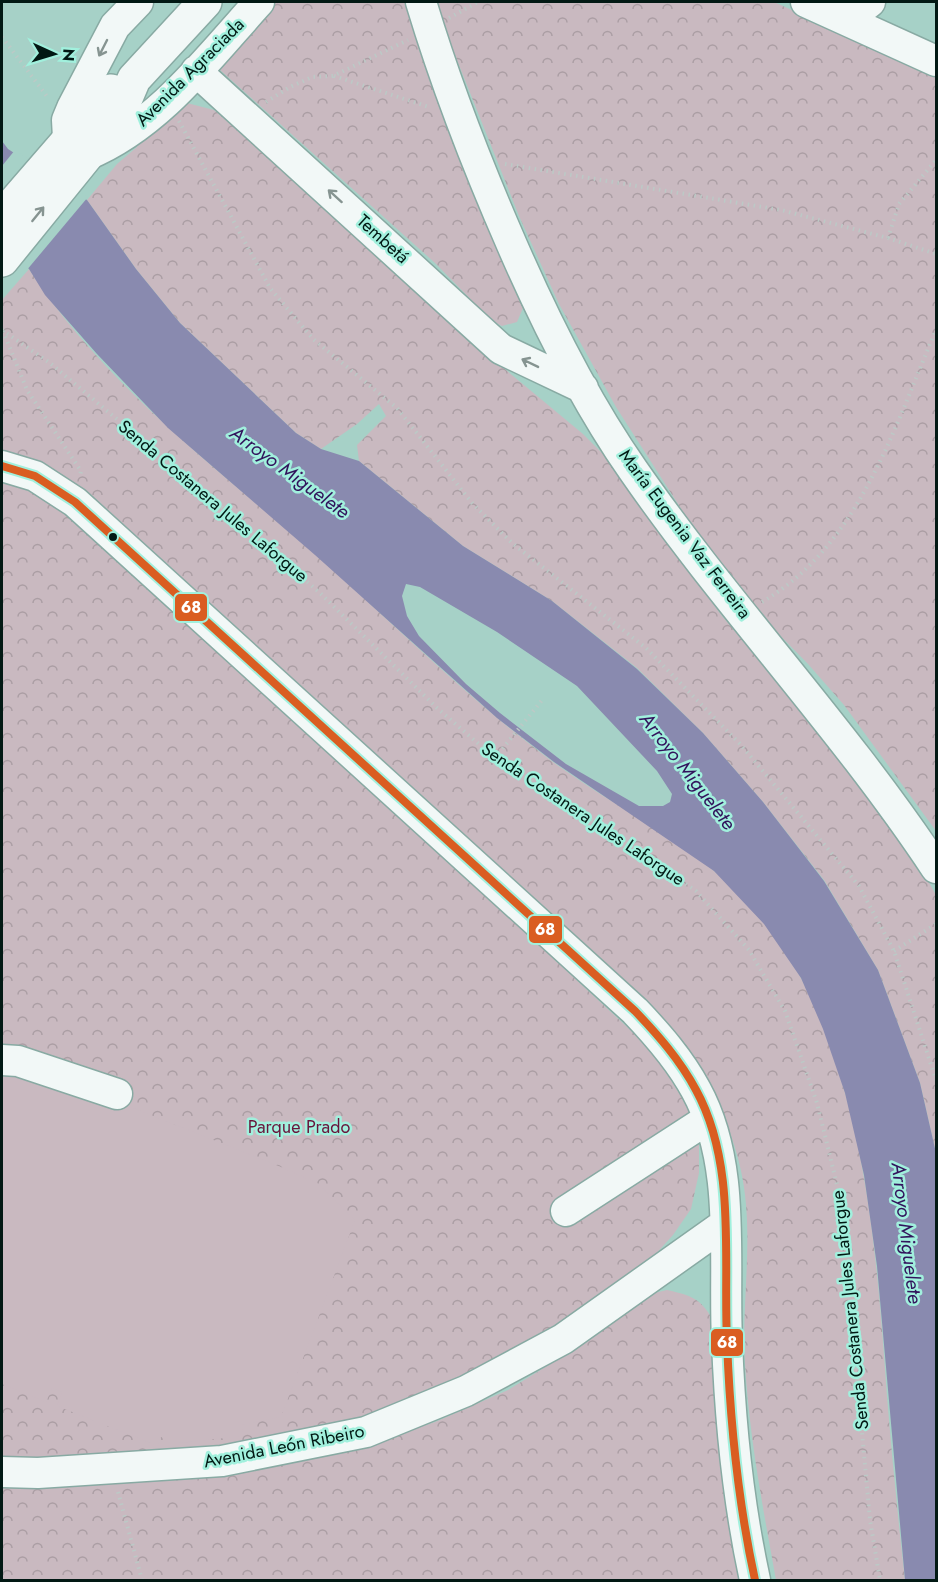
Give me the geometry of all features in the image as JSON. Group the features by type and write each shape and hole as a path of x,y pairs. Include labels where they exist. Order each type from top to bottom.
{"main road":[{"name":"Avenida Agraciada","path":"2,217 74,138 112,90 134,79 205,2"},
{"name":"Avenida Agraciada","path":"2,260 74,138"}],"street":[{"name":"Avenida Agraciada","path":"129,4 115,26 74,138 123,138 196,71 259,2"},
{"name":"María Eugenia Vaz Ferreira","path":"421,2 475,159 538,304 583,388 632,469 825,716 936,868"},
{"path":"806,2 936,61"},
{"path":"847,20 870,2"},
{"name":"Tembetá","path":"196,71 501,349 583,388"},
{"path":"2,466 35,476 75,502 635,1011 681,1065 697,1091 708,1119 723,1183 729,1399 738,1484 755,1581"},
{"path":"2,1060 18,1061 117,1094"},
{"path":"566,1211 708,1119"},
{"name":"Avenida León Ribeiro","path":"2,1472 38,1473 222,1461 366,1432 466,1391 563,1339 725,1224"}],"path":[{"path":"245,116 290,87 312,78 333,76 430,30 478,2"},
{"path":"2,37 74,138"},
{"path":"333,76 386,91 459,118"},
{"path":"167,100 270,288 313,339 397,408 472,503 512,543 646,648 741,745 859,886 894,951 936,1080"},
{"path":"475,159 781,210 888,238 936,254"},
{"path":"888,238 899,204 936,160"},
{"path":"2,330 27,390 81,471 75,502"},
{"name":"Senda Costanera Jules Laforgue","path":"2,330 50,363 243,526 319,592 437,708 495,758 620,838 696,891 749,950 785,1011 817,1103 841,1201 870,1520 880,1581"},
{"path":"743,613 776,594 821,554 864,495 936,330"},
{"path":"495,758 543,699"},
{"path":"894,951 936,924"},
{"path":"112,1468 142,1581"}],"green space":[{"path":"271,2 410,2 523,308 517,322 502,326 492,321 435,263 220,70 220,61"},
{"path":"437,2 774,2 936,75 936,831 844,705 760,615 708,551 616,407 559,304 519,216 449,40"},
{"path":"187,103 214,110 273,159 500,365 583,434 608,459 722,616 811,717 919,865 936,895 936,1153 920,1083 878,970 824,880 763,802 703,733 637,668 552,601 463,546 359,461 357,445 386,416 379,404 357,424 321,449 296,433 180,323 136,269 87,200 117,164 137,147 134,141 178,107"},
{"path":"29,269 90,349 198,454 313,552 460,686 521,738 573,776 674,841 713,870 750,907 785,951 802,980 824,1029 855,1131 873,1237 905,1580 776,1580 757,1472 747,1390 744,1339 747,1243 745,1195 738,1158 730,1133 703,1074 130,532 70,480 26,459 2,451 2,300"},
{"name":"Parque Prado","path":"2,477 61,501 653,1051 692,1114 699,1139 699,1173 691,1209 673,1235 653,1257 559,1327 498,1363 356,1421 244,1444 118,1457 2,1459"},
{"path":"2,1068 93,1092 281,1167 317,1183 355,1220 281,1417 242,1425 243,1436 179,1443 161,1437 158,1446 57,1406 62,1392 52,1388 46,1402 2,1384"},
{"path":"667,1290 696,1300 715,1323 747,1580 2,1580 2,1482 364,1445 435,1422 508,1390 573,1350 650,1294"}],"water":[{"name":"Arroyo Miguelete","path":"2,141 8,149 87,200 136,269 180,323 296,433 321,449 359,461 463,546 552,601 637,669 703,733 763,802 824,881 878,970 920,1083 936,1153 936,1580 905,1580 877,1266 864,1175 845,1093 823,1029 801,978 764,924 714,871 554,762 497,718 315,555 168,428 97,354 45,295 29,269 2,242","holes":["406,584 420,587 497,632 577,686 657,771 672,794 670,802 663,806 639,806 566,764 466,684 419,636 407,616 402,596"]}],"pier":[{"path":"15,150 88,197 26,271 2,247 2,166"}],"transit line":[{"name":"68","path":"2,466 35,476 75,502 635,1011 683,1068 709,1119 718,1149 723,1181 730,1401 739,1491 755,1580"}]}
